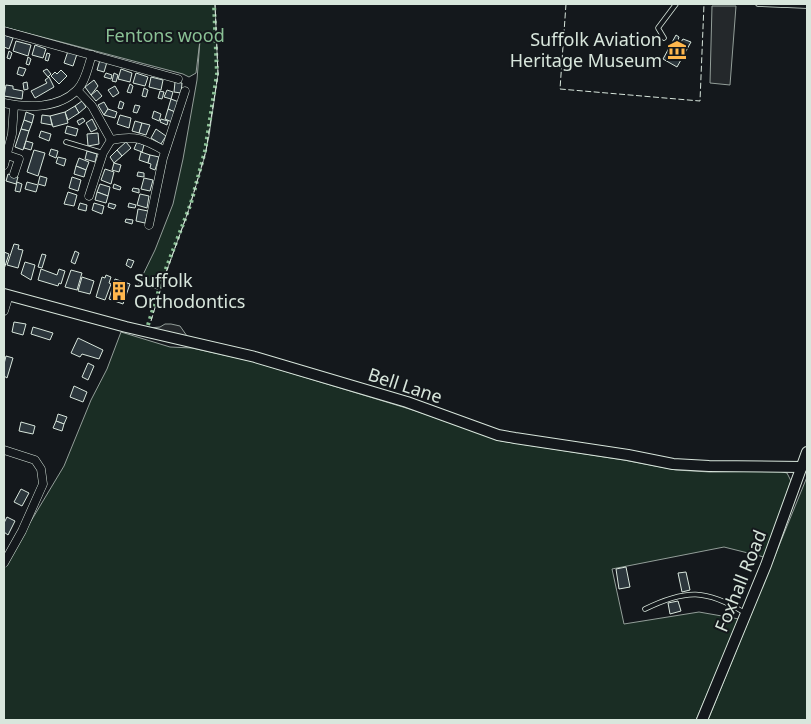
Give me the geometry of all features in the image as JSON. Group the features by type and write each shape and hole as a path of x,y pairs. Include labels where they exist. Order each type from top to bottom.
{"street":[{"path":"4,31 178,79"},
{"path":"4,102 14,105 41,106 54,104 77,90 83,81 92,55"},
{"path":"77,90 92,106 112,140"},
{"path":"148,225 165,151 185,91"},
{"path":"4,165 12,134 14,105"},
{"path":"89,196 103,154 112,140 136,137 148,141 165,151"},
{"path":"7,155 18,159 14,174"},
{"path":"4,311 6,294"},
{"name":"Bell Lane","path":"6,294 126,327 255,357 407,402 483,430 515,438 628,455 673,464 709,466 806,459"},
{"path":"4,450 35,460 41,468 42,476 40,492 22,531 4,563"},
{"name":"Foxhall Road","path":"702,720 747,614 806,459"}],"lane":[{"path":"664,38 658,28 676,4"},
{"path":"758,4 807,6"},
{"path":"66,142 103,154"},
{"path":"645,609 680,595 698,594 712,596 728,602 747,614"}],"green space":[{"name":"Fentons wood","path":"4,4 215,4 218,74 209,136 188,212 163,281 158,289 138,285 155,250 173,204 197,80 200,40 196,73 189,77 4,27"},
{"path":"121,332 170,347 192,348 251,361 416,411 501,441 676,470 710,472 779,471 787,473 791,481 764,557 724,547 612,569 624,624 699,612 739,619 696,720 4,720 4,566 64,466 91,400 107,369"},
{"path":"807,477 807,720 708,720"}],"shaded area":[{"path":"712,6 736,6 730,85 710,83"},
{"path":"165,324 180,326 187,336 149,328 160,327"}],"building":[{"path":"4,35 13,38 9,49 4,47"},
{"name":"Suffolk Aviation Heritage Museum","path":"676,35 681,42 683,39 691,42 677,67 663,59"},
{"path":"16,41 31,45 28,56 13,51"},
{"path":"35,45 46,49 43,58 32,55"},
{"path":"9,51 12,53 10,59 7,58"},
{"path":"68,51 77,54 73,66 64,63"},
{"path":"47,53 50,54 48,61 45,60"},
{"path":"28,57 31,59 29,65 26,64"},
{"path":"100,60 107,62 104,72 97,70"},
{"path":"19,67 26,69 23,76 17,74"},
{"path":"47,69 51,74 48,77 43,71"},
{"path":"121,69 132,73 130,82 118,79"},
{"path":"61,70 67,76 59,84 51,76"},
{"path":"106,73 112,75 111,79 104,77"},
{"path":"114,73 118,75 116,82 112,81"},
{"path":"136,73 148,77 145,86 133,83"},
{"path":"49,77 54,87 35,98 31,91 47,83 45,80"},
{"path":"151,77 163,80 161,90 149,87"},
{"path":"94,80 98,86 91,95 85,87"},
{"path":"27,82 28,89 24,90 23,83"},
{"path":"175,82 182,83 181,93 174,92"},
{"path":"130,84 133,86 131,93 127,92"},
{"path":"6,85 23,91 22,99 4,96"},
{"path":"115,86 119,93 113,97 108,90"},
{"path":"144,88 148,90 146,97 142,96"},
{"path":"97,90 102,96 96,101 91,95"},
{"path":"167,90 173,92 171,99 164,97"},
{"path":"160,91 164,92 162,99 158,98"},
{"path":"171,99 179,102 175,112 168,109"},
{"path":"82,101 86,107 79,113 75,106"},
{"path":"120,101 124,103 122,109 118,108"},
{"path":"104,102 108,109 104,115 98,105"},
{"path":"135,105 140,106 137,113 133,112"},
{"path":"75,106 79,113 68,120 65,112"},
{"path":"108,109 117,112 115,118 104,115"},
{"path":"168,109 175,112 172,122 165,119"},
{"path":"154,111 161,114 159,121 152,118"},
{"path":"26,112 34,115 32,123 24,120"},
{"path":"65,112 68,123 53,127 50,116"},
{"path":"42,115 50,116 52,125 41,123"},
{"path":"120,115 131,118 129,128 117,124"},
{"path":"83,118 85,121 79,125 77,121"},
{"path":"92,119 97,129 91,132 86,123"},
{"path":"161,119 168,121 167,125 160,122"},
{"path":"24,120 32,123 29,131 21,129"},
{"path":"135,121 142,123 139,133 132,131"},
{"path":"142,123 150,125 146,135 139,133"},
{"path":"67,126 78,129 76,136 65,133"},
{"path":"21,129 29,131 23,150 15,147"},
{"path":"156,129 166,136 161,144 151,138"},
{"path":"41,131 51,134 49,141 39,137"},
{"path":"98,133 99,144 88,146 87,134"},
{"path":"26,141 33,143 31,150 24,148"},
{"path":"126,142 131,148 122,156 117,150"},
{"path":"137,142 144,145 142,152 134,149"},
{"path":"51,149 58,151 56,158 49,155"},
{"path":"34,150 45,153 38,176 27,172"},
{"path":"117,150 122,156 114,163 110,157"},
{"path":"87,151 97,154 95,162 85,159"},
{"path":"141,152 150,155 148,163 139,160"},
{"path":"150,155 159,157 155,170 150,168 151,164 148,163"},
{"path":"58,157 66,159 64,166 56,163"},
{"path":"79,158 89,162 86,170 76,166"},
{"path":"114,163 121,165 119,172 112,170"},
{"path":"76,166 86,170 84,177 74,174"},
{"path":"105,169 114,172 111,184 101,180"},
{"path":"138,172 144,173 144,177 137,176"},
{"path":"8,174 18,177 16,184 6,181"},
{"path":"40,176 47,178 45,186 38,184"},
{"path":"72,177 81,180 78,191 69,188"},
{"path":"144,178 153,180 150,191 141,189"},
{"path":"17,182 22,184 20,192 15,191"},
{"path":"27,182 38,185 36,192 25,189"},
{"path":"100,184 110,187 108,196 97,192"},
{"path":"114,184 121,187 120,190 113,188"},
{"path":"133,188 139,189 139,193 132,191"},
{"path":"68,192 77,195 74,206 64,204"},
{"path":"97,192 108,196 106,203 95,200"},
{"path":"140,194 149,196 147,208 137,205"},
{"path":"80,203 87,205 86,211 78,209"},
{"path":"94,203 104,206 102,214 92,210"},
{"path":"109,203 116,205 114,209 108,207"},
{"path":"129,203 136,205 135,208 128,207"},
{"path":"138,209 148,211 145,223 136,221"},
{"path":"126,219 133,220 132,224 125,222"},
{"path":"14,244 19,245 18,249 23,250 18,268 7,265"},
{"path":"75,251 79,253 75,264 71,262"},
{"path":"4,252 9,254 4,269"},
{"path":"42,254 46,255 42,268 38,267"},
{"path":"128,259 134,261 131,268 126,265"},
{"path":"25,262 35,265 31,280 21,274"},
{"path":"41,269 57,275 59,269 65,271 61,284 59,283 58,286 38,280"},
{"path":"71,270 82,273 77,290 65,287"},
{"path":"106,275 111,277 109,283 111,284 105,300 96,297 102,277 105,278"},
{"path":"82,277 94,281 90,294 78,291"},
{"name":"Suffolk Orthodontics","path":"115,279 130,284 123,304 109,299"},
{"path":"14,322 26,324 23,335 12,332"},
{"path":"33,327 53,333 50,340 31,334"},
{"path":"78,338 103,350 99,359 82,354 80,357 71,353"},
{"path":"6,356 13,358 7,378 4,376"},
{"path":"88,363 94,366 88,380 82,377"},
{"path":"74,386 87,392 83,402 70,397"},
{"path":"58,414 67,417 64,424 56,421"},
{"path":"56,421 64,424 62,431 53,428"},
{"path":"21,422 35,426 33,434 19,431"},
{"path":"21,489 29,493 22,506 14,502"},
{"path":"7,517 15,521 8,535 4,532 4,523"},
{"path":"626,567 630,587 619,589 616,569"},
{"path":"686,572 690,590 682,592 678,573"},
{"path":"678,601 681,611 670,614 668,603"}],"hedge":[{"path":"148,325 164,274 191,203 205,151 217,74 214,4"}],"fence":[{"path":"151,321 188,212 206,151 218,74 215,4"},
{"path":"566,4 560,89 700,101 704,4"}],"place":[{"name":"Suffolk Aviation Heritage Museum","path":"677,50"},
{"name":"Suffolk Orthodontics","path":"119,291"}]}
